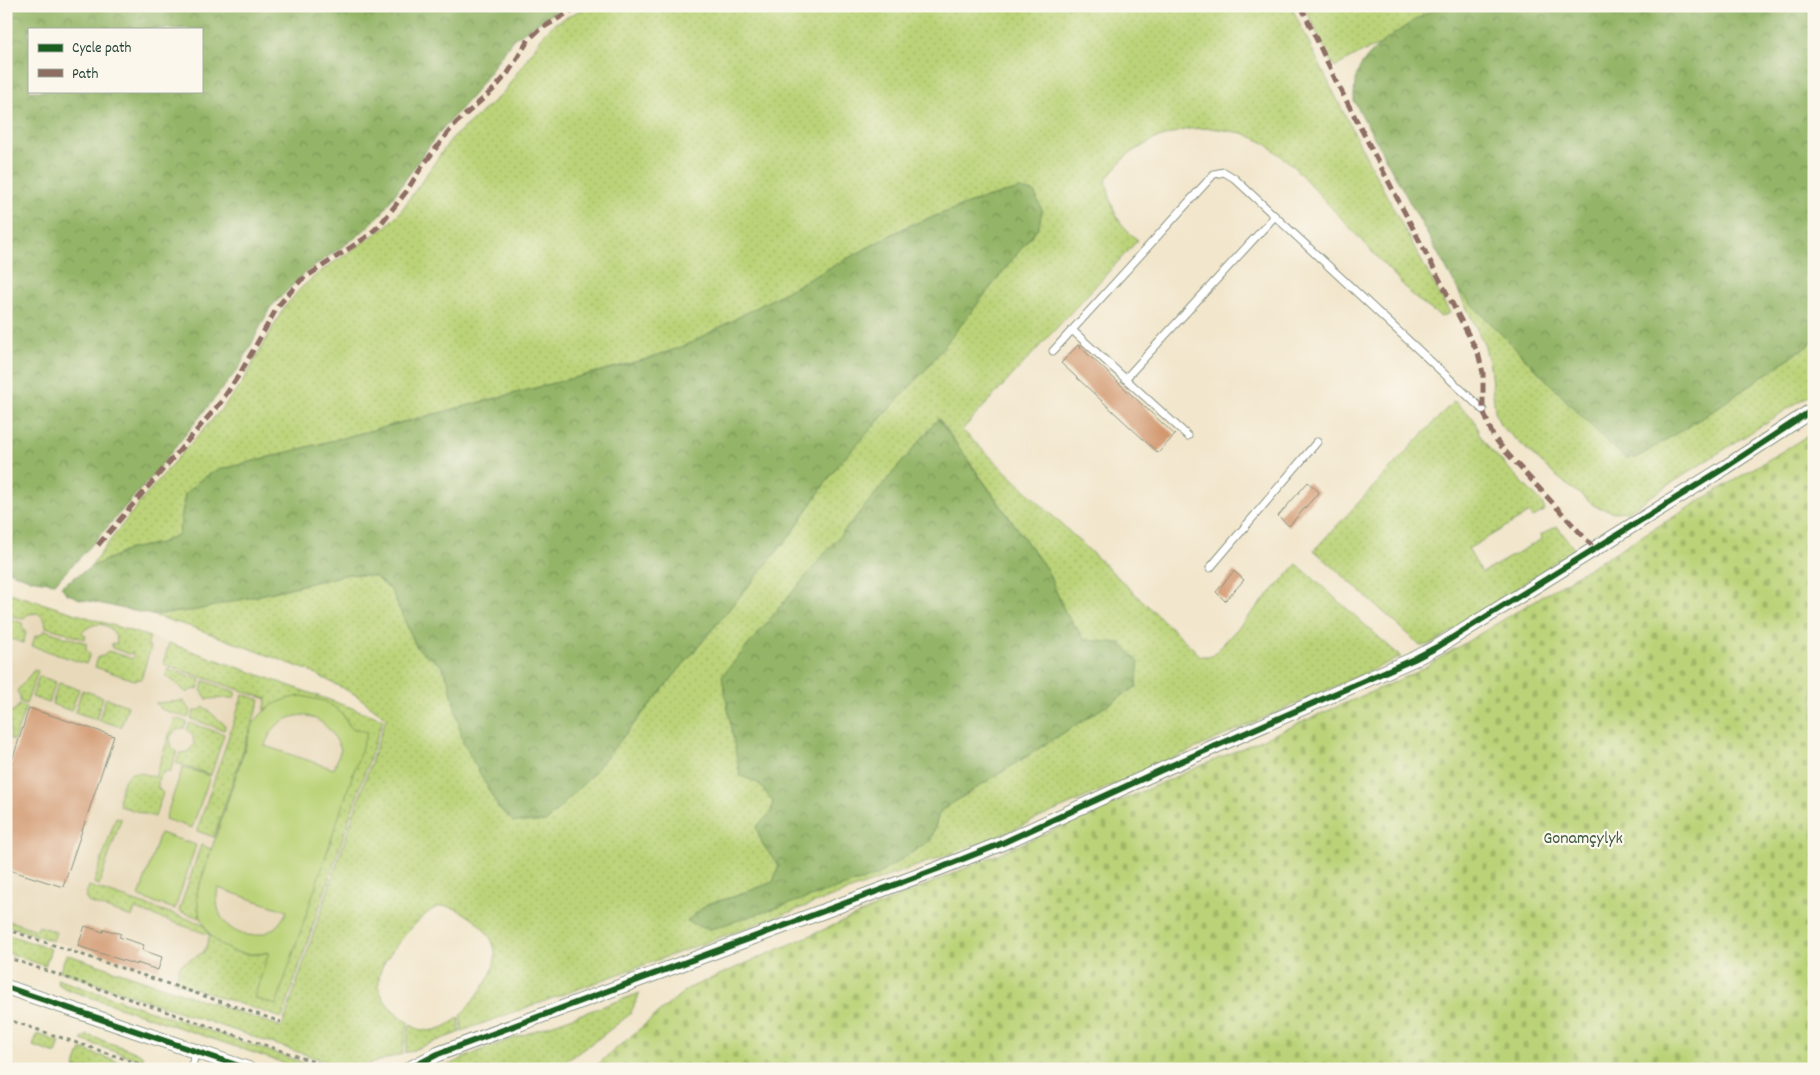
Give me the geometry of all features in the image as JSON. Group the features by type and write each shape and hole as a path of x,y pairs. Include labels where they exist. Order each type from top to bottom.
{"street":[{"path":"408,1069 438,1054 998,845 1414,659 1439,646 1814,410"},
{"path":"6,987 248,1069"}],"lane":[{"path":"1053,351 1217,173 1224,172 1231,176 1275,216 1483,410"},
{"path":"1125,379 1275,216"},
{"path":"1072,330 1188,436"},
{"path":"1210,568 1317,442"},
{"path":"191,1069 196,1052"}],"path":[{"path":"6,929 281,1022"},
{"path":"6,957 335,1069"},
{"path":"6,1019 154,1069"}],"shaded area":[{"path":"6,591 154,638 383,719 282,1018 6,925"}],"green space":[{"path":"6,6 564,6 513,39 473,95 437,135 381,214 359,235 305,273 270,308 239,368 153,475 89,548 55,583 29,579 6,570"},
{"path":"588,6 1291,6 1368,161 1450,313 1441,317 1415,298 1292,165 1265,143 1243,133 1211,128 1187,129 1155,139 1127,155 1106,179 1115,213 1124,227 1138,240 962,430 1201,656 1212,656 1297,564 1401,657 994,838 462,1031 461,1015 489,978 494,966 495,954 492,942 484,930 470,917 451,907 438,907 424,916 400,941 387,958 380,973 379,987 383,998 390,1007 408,1022 402,1054 352,1069 60,971 66,954 282,1027 386,718 356,695 310,671 195,628 152,615 197,610 349,574 374,576 391,590 417,648 442,666 449,682 590,777 789,537 837,466 927,368 1039,226 981,199 906,227 687,345 647,359 215,471 185,494 179,534 161,543 130,549 91,567 145,496 241,385 283,309 300,289 317,274 384,228 401,211 451,139 503,93 544,34 554,24","holes":["939,419 1047,570 1065,612 1085,640 1121,643 1136,687 940,811 931,840 687,921 707,904 733,897 773,882 779,866 763,845 773,801 758,783"]},
{"path":"1304,6 1439,6 1378,46 1364,51 1335,67"},
{"path":"1439,6 1814,6 1814,341 1705,416 1636,458 1625,458 1603,438 1458,290 1354,101 1358,72 1362,64 1377,47 1419,17"},
{"path":"1020,189 1034,192 1042,210 1039,226 927,368 837,466 789,537 590,777 546,822 514,822 498,807 463,742 449,682 442,666 417,648 391,590 374,576 349,574 197,610 152,615 80,599 66,593 61,586 91,567 130,549 161,543 179,534 185,494 197,482 215,471 647,359 687,345 906,227 981,199"},
{"path":"1458,290 1603,438 1636,458 1705,416 1814,341 1814,392 1628,511 1614,512 1595,506 1556,476 1500,425 1495,411 1490,366 1484,344"},
{"path":"1454,401 1474,419 1479,434 1489,448 1542,503 1545,510 1532,518 1529,513 1468,549 1482,573 1542,539 1541,535 1557,526 1574,549 1440,639 1420,646 1314,550"},
{"path":"938,419 1047,570 1065,612 1085,640 1121,643 1139,662 1136,687 940,811 931,840 876,876 708,930 687,921 707,904 733,897 773,882 779,866 763,845 756,827 772,811 773,801 758,783 740,776 722,676"},
{"name":"Gonamçylyk","path":"1814,432 1814,1069 592,1069 687,989 1415,673"},
{"path":"6,592 150,637 147,645 151,647 141,679 134,680 95,667 98,657 104,656 108,651 130,659 134,657 132,653 129,654 112,648 112,643 117,644 116,637 109,627 98,624 92,625 82,633 86,636 84,639 46,627 45,620 38,613 28,614 23,619 6,614"},
{"path":"6,617 22,623 26,633 23,643 6,637"},
{"path":"45,630 64,638 67,637 86,643 86,650 90,654 86,664 32,646 35,636 40,635"},
{"path":"169,643 383,719 282,1018 175,982 180,965 204,952 210,935 216,941 237,952 252,955 269,952 276,1005 351,728 343,715 269,707 264,711 267,699 163,664"},
{"path":"168,669 201,680 198,689 187,693 166,675"},
{"path":"34,670 38,671 26,704 20,702 20,696 17,691"},
{"path":"39,676 56,682 49,703 32,697"},
{"path":"204,681 236,692 234,698 207,699 201,690"},
{"path":"59,683 79,689 71,711 52,704"},
{"path":"82,690 103,697 96,719 75,712"},
{"path":"243,694 260,700 214,837 197,831"},
{"path":"302,696 324,701 343,715 351,728 367,732 276,1005 254,998 269,952 240,953 228,949 218,942 209,933 203,922 197,893 253,724 263,712 274,704","holes":["303,715 317,719 331,731 338,743 341,749 334,769 265,746 274,728 289,718","218,888 287,911 278,925 266,933 254,935 241,934 230,928 222,918 217,904"]},
{"path":"106,698 128,706 121,727 99,720"},
{"path":"184,701 191,710 188,718 161,709 155,703"},
{"path":"19,705 26,707 14,740 10,739 10,712"},
{"path":"204,707 225,725 224,730 191,719 194,711"},
{"path":"175,718 187,722 184,729 176,730 170,737 171,746 177,752 170,771 164,772 158,779 158,788 163,793 155,817 120,806 119,798 122,786 128,776 136,772 155,777"},
{"path":"190,723 224,734 211,775 176,763 180,753 188,752 194,745 193,736 187,730"},
{"path":"183,767 210,776 192,828 165,819"},
{"path":"116,817 121,819 99,885 94,883"},
{"path":"160,833 196,845 175,909 139,897"},
{"path":"201,845 211,849 197,893 200,918 179,911"},
{"path":"89,886 203,924 210,935 135,909 132,917 88,902 85,897"},
{"path":"6,920 37,930 39,926 56,932 53,941 6,925"},
{"path":"6,934 51,949 45,966 6,952"},
{"path":"57,979 322,1069 301,1069 66,989 58,984"},
{"path":"640,993 630,1014 555,1069 440,1069 484,1049"},
{"path":"459,1017 460,1032 405,1053 410,1024 416,1028 429,1031 442,1028"},
{"path":"37,1034 60,1042 56,1054 33,1046"},
{"path":"87,1035 139,1053 143,1056 143,1061 81,1040"},
{"path":"81,1049 134,1067 133,1069 74,1069"}],"building":[{"path":"1078,345 1175,435 1158,453 1061,363"},
{"path":"1308,482 1319,492 1289,526 1278,516"},
{"path":"1234,571 1244,580 1225,601 1216,592"},
{"path":"29,708 114,736 63,887 6,869 6,763 11,764"},
{"path":"85,926 103,932 104,929 121,934 119,937 144,945 142,950 162,957 158,970 78,946"}],"marked path":[{"path":"98,545 221,402 242,370 278,306 301,280 365,238 379,226 456,123 495,88 508,73 529,39 539,30 579,6"},
{"path":"1301,6 1335,79 1478,353 1483,373 1483,410 1493,436 1594,548"}],"cycle path":[{"path":"409,1069 438,1054 998,845 1168,767 1414,659 1439,646 1726,467 1814,409"},
{"path":"6,987 248,1069"}]}
